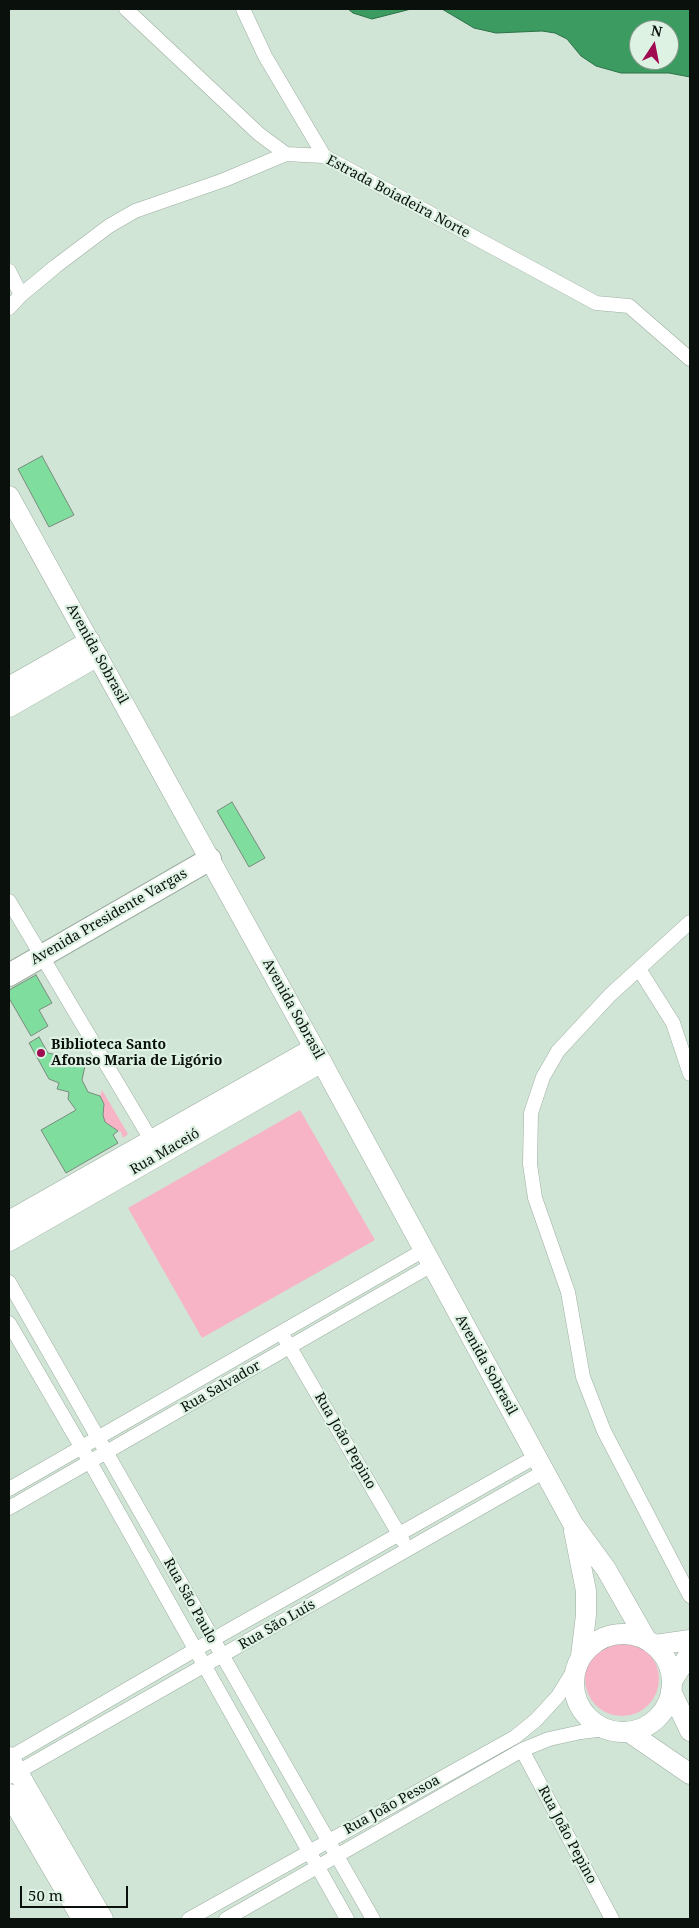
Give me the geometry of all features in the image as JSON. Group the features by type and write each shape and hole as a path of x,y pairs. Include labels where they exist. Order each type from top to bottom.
{"main road":[{"name":"Avenida Sobrasil","path":"9,496 318,1055 573,1524 606,1570 650,1642"},
{"path":"9,707 22,686 94,649"},
{"name":"Avenida Presidente Vargas","path":"9,975 37,950 207,853"},
{"name":"Avenida Presidente Vargas","path":"9,958 37,950"},
{"name":"Rua Maceió","path":"9,1221 57,1203 318,1055"},
{"name":"Rua Maceió","path":"9,1241 57,1203"},
{"name":"Avenida Sobrasil","path":"573,1524 586,1591 586,1616 578,1662"},
{"path":"690,1640 650,1642 624,1633 599,1639 589,1646 578,1662 573,1682 575,1697 582,1711 592,1722 605,1729 629,1732 647,1726 661,1714 668,1703 672,1686 690,1653"},
{"path":"650,1642 664,1656 670,1668 672,1686 690,1731"},
{"path":"629,1732 690,1774"},
{"path":"10,1764 103,1919"},
{"path":"9,1794 82,1919"}],"street":[{"path":"9,308 21,295 109,226 135,211 224,180 286,154 260,134 126,9"},
{"path":"243,9 265,56 324,156"},
{"name":"Estrada Boiadeira Norte","path":"286,154 324,156 596,302 629,306 690,359"},
{"path":"9,271 21,295"},
{"path":"9,901 156,1148"},
{"path":"690,922 610,995 558,1051 543,1077 531,1113 530,1164 535,1198 568,1292 583,1377 604,1431 690,1596"},
{"path":"639,969 673,1023 690,1074"},
{"name":"Rua Salvador","path":"12,1487 281,1332 428,1257"},
{"name":"Rua Salvador","path":"9,1508 290,1347 428,1257"},
{"name":"Rua São Paulo","path":"9,1282 373,1919"},
{"path":"9,1311 21,1303"},
{"name":"Rua São Paulo","path":"9,1323 90,1462 170,1608 346,1919"},
{"name":"Rua João Pepino","path":"281,1332 408,1550"},
{"path":"48,1390 64,1380"},
{"path":"154,1405 163,1420"},
{"name":"Rua São Luís","path":"10,1764 79,1717 280,1601 399,1534 541,1464"},
{"name":"Rua São Luís","path":"10,1764 89,1732 222,1657 408,1550 541,1464"},
{"path":"12,1487 24,1499"},
{"path":"130,1536 148,1526"},
{"path":"170,1608 188,1598"},
{"path":"280,1601 290,1618"},
{"name":"Rua João Pessoa","path":"189,1919 515,1737 536,1720 558,1696 578,1662"},
{"path":"79,1717 89,1732"},
{"name":"Rua João Pessoa","path":"232,1916 522,1750 549,1739 605,1729"},
{"name":"Rua João Pepino","path":"522,1750 612,1919"},
{"path":"443,1777 451,1790"},
{"path":"229,1897 232,1916"}],"shaded area":[{"path":"348,9 411,9 372,19 353,13"},
{"path":"442,9 690,9 690,77 669,73 621,73 596,66 581,56 567,39 555,33 542,31 496,33 474,28"},
{"path":"102,1090 128,1134 123,1138 121,1132 105,1122 103,1115 104,1104 100,1096"},
{"path":"300,1110 375,1240 202,1338 128,1208"},
{"path":"615,1642 629,1642 643,1648 653,1658 659,1672 659,1686 653,1700 643,1710 629,1716 615,1716 601,1710 591,1700 585,1686 585,1672 591,1658 601,1648"}],"building":[{"path":"42,456 74,515 49,527 18,469"},
{"path":"232,802 265,858 249,867 217,811"},
{"path":"36,975 52,1003 39,1010 48,1026 31,1036 9,998 9,990"},
{"path":"39,1037 48,1053 86,1061 82,1080 88,1092 100,1096 104,1104 103,1115 105,1122 118,1131 113,1135 118,1143 66,1173 41,1130 76,1110 68,1099 69,1092 57,1089 59,1083 49,1079 29,1043"}],"place":[{"name":"Biblioteca Santo Afonso Maria de Ligório","path":"41,1053"}]}
